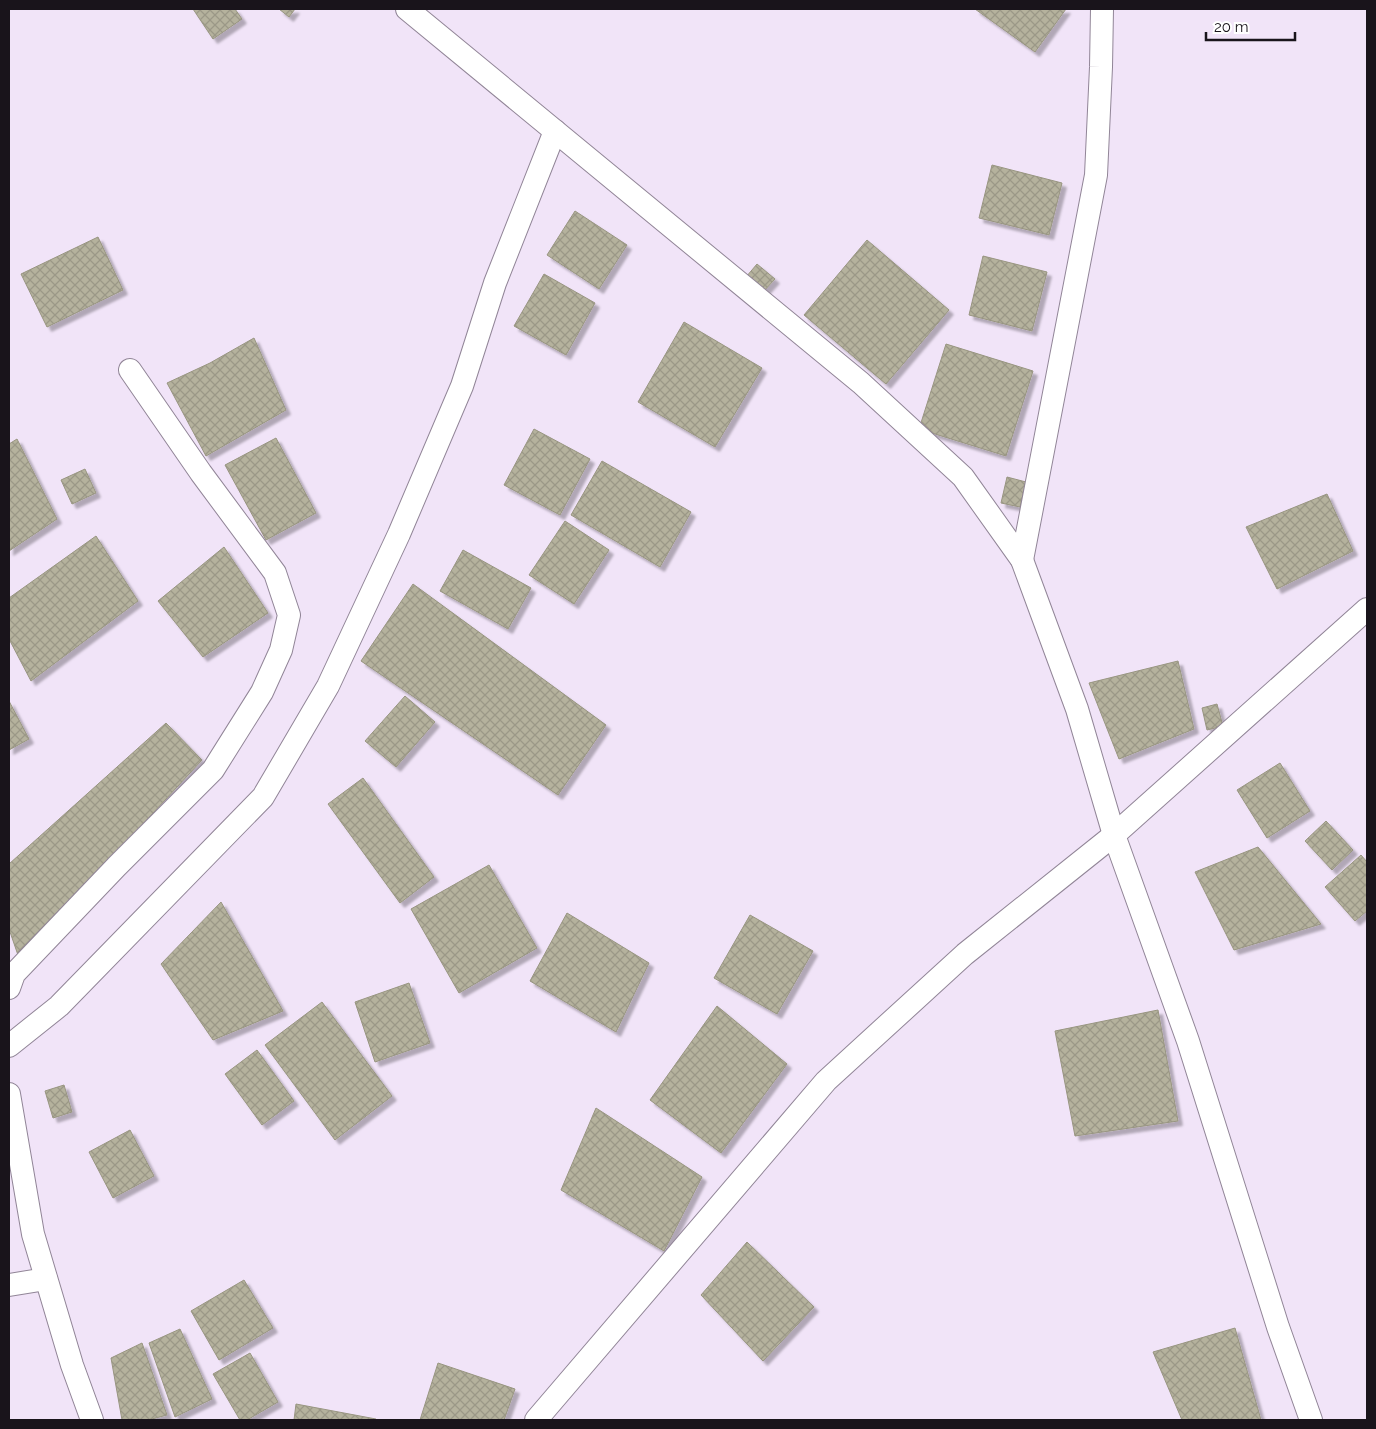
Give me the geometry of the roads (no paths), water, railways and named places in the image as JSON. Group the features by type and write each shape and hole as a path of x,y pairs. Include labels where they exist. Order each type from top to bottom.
{"street":[{"path":"407,9 876,396 963,477 1022,560 1077,709 1114,835 1188,1041 1278,1328 1311,1420"},
{"path":"1022,560 1096,175 1102,9"},
{"path":"9,1046 59,1006 263,797 328,686 399,534 462,386 495,283 555,131"},
{"path":"9,988 14,974 117,866 214,770 262,692 281,650 289,614 275,573 201,473 130,370"},
{"path":"536,1420 826,1081 965,954 1114,835 1367,609"},
{"path":"9,1094 33,1234 72,1365 92,1420"},
{"path":"9,1286 46,1279"}]}
